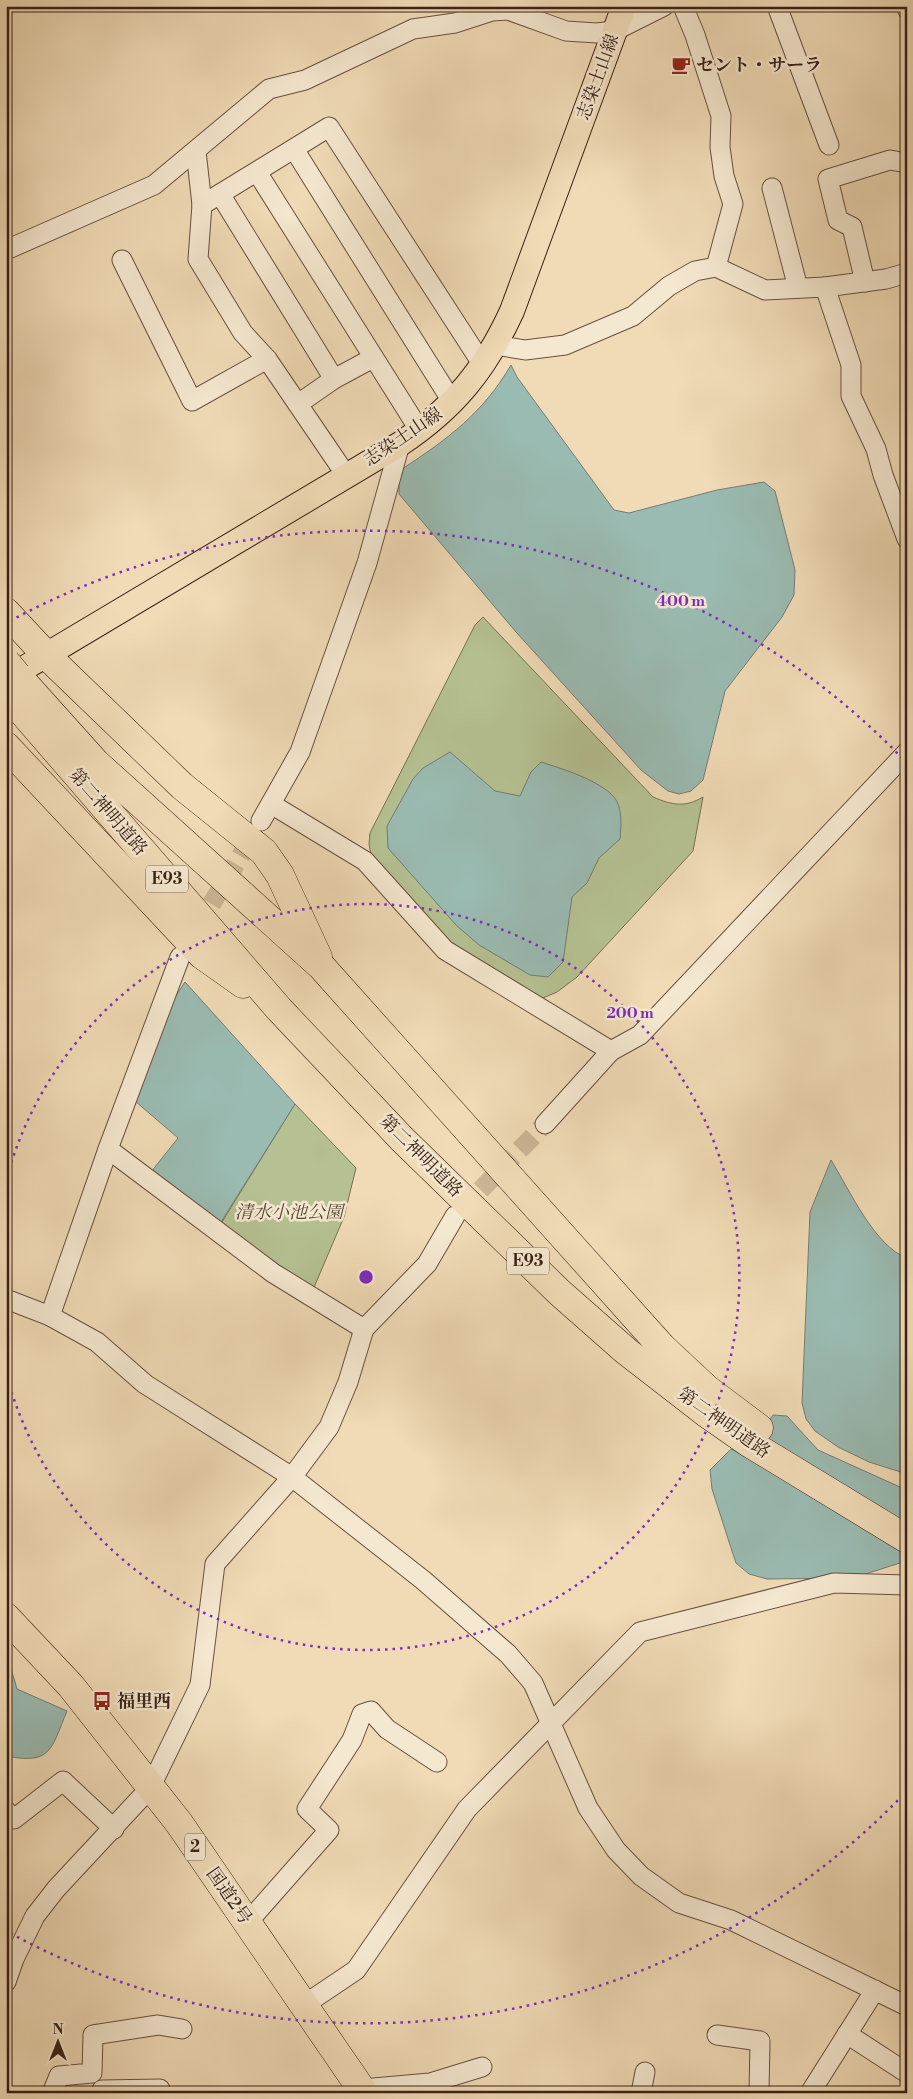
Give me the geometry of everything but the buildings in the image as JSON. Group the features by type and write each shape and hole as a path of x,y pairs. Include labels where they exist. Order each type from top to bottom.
{"highway":[{"path":"6,612 47,656 182,786 264,852 280,874 322,966"},
{"name":"第二神明道路","path":"13,683 96,763 322,966 662,1347 755,1436 907,1519"},
{"name":"第二神明道路","path":"13,683 279,1009 402,1139 560,1292 626,1351 907,1539"},
{"path":"6,746 202,955 279,1009"},
{"name":"国道2号","path":"6,1617 71,1686 179,1823 363,2091"}],"main road":[{"name":"志染土山線","path":"13,683 47,656 400,444 420,431 453,403 483,366 496,345 532,257 624,6"}],"street":[{"path":"6,250 154,185 269,89 305,80 413,29 455,24 492,11 508,10 566,31 614,31 664,6"},
{"path":"683,6 695,36 721,116 720,147 724,176 733,204 716,267"},
{"path":"778,6 829,145"},
{"path":"202,206 329,127 483,366"},
{"path":"294,149 453,403"},
{"path":"196,151 202,206 198,259 243,333 267,359 346,475"},
{"path":"865,282 852,227 838,220 828,179 890,160 907,163"},
{"path":"257,172 420,431"},
{"path":"772,188 798,288"},
{"path":"220,194 334,378"},
{"path":"122,260 192,401 267,359"},
{"path":"496,345 525,350 565,345 633,316 669,286 695,271 716,267 765,290 825,287 886,280 907,273"},
{"path":"825,287 851,365 851,396 876,449 883,475 907,539"},
{"path":"298,404 334,378 373,358"},
{"path":"261,821 300,752 367,563 400,444"},
{"path":"6,596 47,656"},
{"path":"546,1124 611,1051 640,1035 907,752"},
{"path":"271,804 365,861 445,950 611,1051"},
{"path":"50,1316 108,1149 180,957"},
{"path":"108,1149 273,1273 364,1329"},
{"path":"6,1982 10,1957 35,1916 56,1889 114,1829 150,1788 200,1685 215,1564 292,1477 329,1427 348,1382 364,1329 427,1264 455,1216"},
{"path":"6,1299 50,1316 97,1342 145,1384 292,1477 423,1580 508,1654 533,1683 588,1808 616,1850 641,1876 679,1903 731,1920 907,2006"},
{"path":"304,2005 356,1970 467,1809 640,1632 834,1582 907,1585"},
{"path":"247,1923 330,1830 307,1808 352,1740 362,1714 371,1711 387,1729 437,1762"},
{"path":"9,1819 63,1781 114,1829"},
{"path":"810,2093 875,1990"},
{"path":"52,2093 59,2076 92,2073 93,2035 158,2025 182,2029"},
{"path":"717,2034 760,2041 759,2093"},
{"path":"847,2034 907,2073"},
{"path":"363,2091 430,2083 482,2067"},
{"path":"641,2093 645,2072"},
{"path":"102,2093 102,2090 160,2089"}],"green space":[{"path":"483,617 653,797 666,802 684,804 703,797 693,851 577,977 557,992 543,998 463,955 427,923 371,855 369,844 370,833 475,625"},
{"name":"清水小池公園","path":"295,1104 356,1168 344,1217 312,1292 217,1219 222,1222"}],"water":[{"path":"511,365 517,377 614,510 629,513 717,490 764,482 775,491 795,570 794,595 782,617 725,691 703,780 691,791 679,794 668,791 641,770 516,632 399,494 402,469 463,424 489,397"},
{"path":"450,752 495,791 520,796 531,772 541,762 590,780 607,791 617,801 621,817 620,839 599,858 587,883 572,897 563,962 548,977 530,975 479,945 456,925 388,848 387,826 413,779 423,768"},
{"path":"185,982 295,1104 221,1222 151,1172 178,1138 135,1101 173,1000"},
{"path":"831,1160 874,1230 895,1252 907,1258 907,1474 869,1462 838,1447 815,1431 806,1419 802,1403 810,1212"},
{"path":"773,1415 787,1416 818,1450 900,1487 907,1492 907,1555 903,1562 853,1578 767,1579 749,1574 736,1563 712,1489 710,1470 731,1449 745,1456"},
{"path":"6,1635 8,1637 10,1665 17,1689 67,1711 53,1744 41,1756 21,1758 6,1756"}],"tunnel":[{"path":"197,928 255,832"},
{"path":"461,1210 545,1124"}],"place":[{"name":"セント・サーラ","path":"681,65"},
{"name":"福里西","path":"102,1701"}]}
